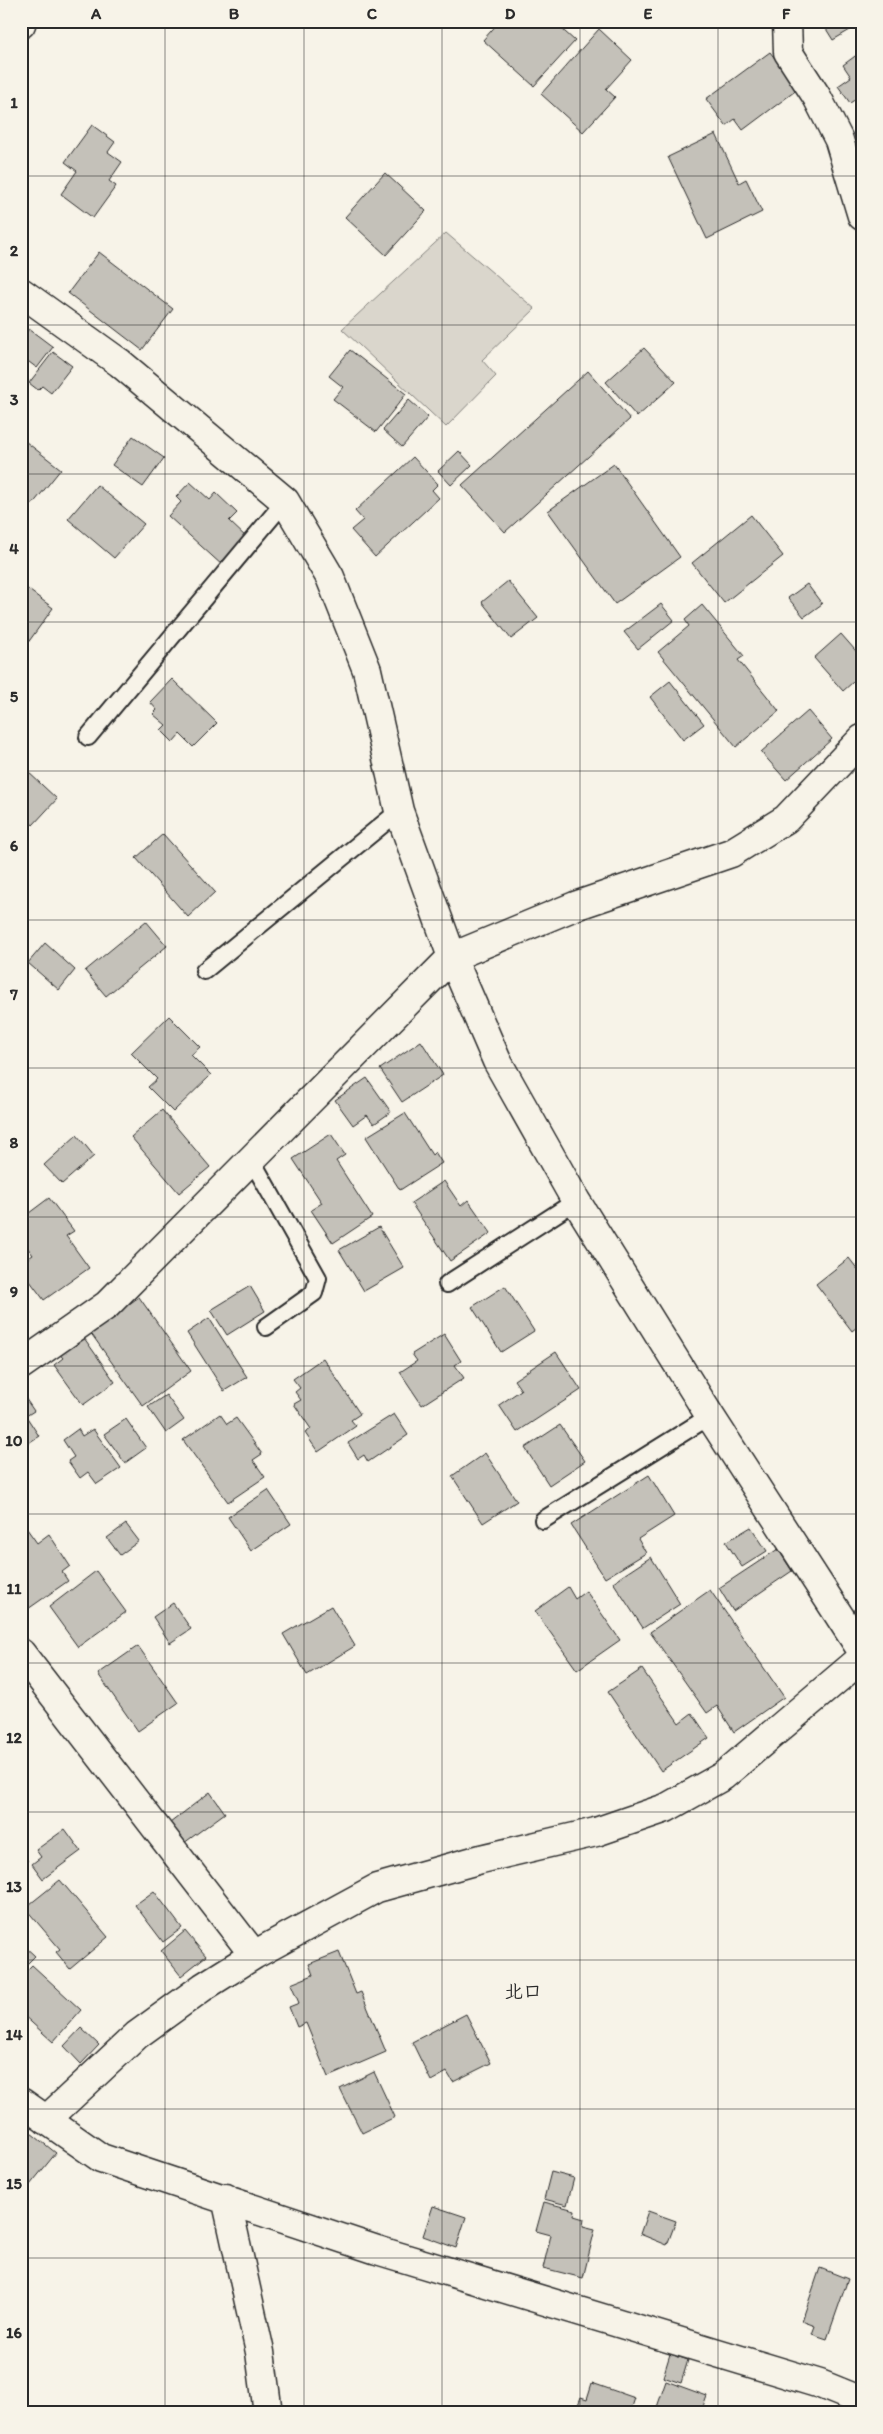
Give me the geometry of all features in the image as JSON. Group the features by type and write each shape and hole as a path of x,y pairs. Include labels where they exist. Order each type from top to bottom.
{"street":[{"path":"787,21 788,52 817,97 839,140 862,216"},
{"path":"21,292 120,363 285,501 330,577 366,670 400,811 452,957 497,1061 576,1200 710,1416 862,1651"},
{"path":"22,1363 107,1305 452,957 575,906 731,853 786,819 862,739"},
{"path":"21,1653 254,1955"},
{"path":"46,2120 137,2035 203,1987 254,1955 377,1888 481,1859 596,1832 666,1808 724,1776 862,1658"},
{"path":"21,2102 101,2158 226,2198 377,2250 820,2384 862,2401"},
{"path":"226,2198 260,2352 268,2413"}],"lane":[{"path":"88,737 285,501"},
{"path":"204,971 400,811"},
{"path":"251,1159 318,1278 314,1293 266,1327"},
{"path":"448,1284 576,1200"},
{"path":"543,1520 710,1416"}],"shaded area":[{"path":"446,233 535,309 482,360 496,376 446,427 342,329"}],"building":[{"path":"500,21 553,21 575,41 534,86 483,40"},
{"path":"816,21 862,21 862,23 833,40 823,24 819,26"},
{"path":"599,29 632,60 606,89 615,97 583,132 541,94"},
{"path":"862,51 861,106 856,99 850,103 838,86 851,77 843,65"},
{"path":"770,52 798,89 743,130 735,119 726,126 706,99"},
{"path":"92,125 115,142 108,152 122,162 109,181 116,186 93,218 61,194 77,171 65,162"},
{"path":"716,134 739,183 746,179 762,212 707,239 668,157"},
{"path":"385,173 426,211 386,255 345,217"},
{"path":"99,252 173,309 142,350 68,293"},
{"path":"29,329 53,347 37,368 21,356 21,339"},
{"path":"644,348 676,382 637,417 606,382"},
{"path":"350,350 406,394 376,432 333,399 343,387 329,376"},
{"path":"53,352 72,366 51,393 42,386 38,390 29,383"},
{"path":"588,371 630,419 505,532 462,485"},
{"path":"409,400 428,417 402,447 383,430"},
{"path":"133,436 164,458 143,487 112,465"},
{"path":"21,438 61,469 32,505 21,496"},
{"path":"459,451 472,465 451,485 438,471"},
{"path":"413,457 438,484 432,490 439,498 375,557 351,530 363,520 355,511"},
{"path":"614,464 680,557 615,604 548,511"},
{"path":"190,482 210,500 216,493 237,513 229,521 248,539 223,566 168,516 181,502 176,497"},
{"path":"97,485 144,524 114,558 68,519"},
{"path":"21,509 29,514 21,525"},
{"path":"751,515 783,556 724,603 692,563"},
{"path":"508,581 538,618 511,639 482,602"},
{"path":"807,584 822,604 804,617 788,598"},
{"path":"22,585 53,608 27,644 21,639"},
{"path":"661,604 674,620 638,649 624,632"},
{"path":"702,605 744,656 738,660 779,711 736,747 658,652 689,626 685,620"},
{"path":"841,634 862,658 862,674 843,691 814,658"},
{"path":"172,679 217,723 193,747 180,734 173,742 161,730 166,725 153,714 157,710 150,702"},
{"path":"670,681 704,724 683,740 650,697"},
{"path":"808,711 832,739 786,780 761,752"},
{"path":"26,770 57,799 33,825 21,813 21,775"},
{"path":"163,834 215,892 188,917 136,858"},
{"path":"146,921 167,946 106,996 85,971"},
{"path":"45,943 75,970 59,990 28,963"},
{"path":"169,1016 200,1047 191,1055 211,1075 173,1112 148,1087 157,1079 131,1053"},
{"path":"421,1041 443,1075 402,1102 380,1069"},
{"path":"367,1078 391,1112 374,1124 367,1115 353,1125 335,1100"},
{"path":"162,1110 210,1167 179,1193 131,1137"},
{"path":"405,1113 432,1155 435,1152 442,1163 400,1190 366,1137"},
{"path":"331,1134 345,1155 336,1161 372,1217 333,1243 311,1210 322,1203 293,1159"},
{"path":"77,1135 94,1156 62,1184 44,1165"},
{"path":"444,1181 461,1206 468,1200 491,1233 450,1261 411,1203"},
{"path":"49,1198 74,1231 66,1236 89,1268 44,1300 21,1269 21,1263 33,1255 21,1239 21,1219"},
{"path":"379,1227 404,1268 364,1291 339,1250"},
{"path":"849,1258 862,1275 862,1323 852,1331 816,1284"},
{"path":"250,1286 265,1311 227,1335 211,1310"},
{"path":"505,1286 534,1331 501,1352 472,1307"},
{"path":"139,1297 191,1371 143,1406 90,1332"},
{"path":"209,1318 247,1377 224,1391 187,1333"},
{"path":"444,1334 461,1361 455,1365 464,1378 422,1405 400,1372 417,1361 412,1354"},
{"path":"82,1335 115,1382 83,1405 54,1365 63,1358 58,1352"},
{"path":"556,1352 581,1390 517,1432 499,1405 521,1390 514,1380"},
{"path":"323,1358 360,1414 351,1420 356,1426 318,1452 305,1433 311,1429 294,1404 301,1400 295,1392 300,1388 293,1379"},
{"path":"21,1392 34,1411 26,1416 39,1436 21,1448"},
{"path":"166,1395 184,1420 166,1433 148,1407"},
{"path":"220,1414 227,1424 236,1418 262,1454 253,1460 265,1477 228,1502 183,1440"},
{"path":"394,1414 408,1435 368,1462 364,1455 358,1459 348,1443"},
{"path":"126,1419 146,1448 125,1463 104,1434"},
{"path":"560,1425 585,1461 549,1485 525,1448"},
{"path":"78,1429 82,1436 93,1429 121,1468 97,1484 88,1472 80,1478 68,1461 74,1457 63,1440"},
{"path":"485,1453 517,1501 483,1523 452,1476"},
{"path":"649,1475 674,1516 638,1539 646,1553 605,1578 571,1525"},
{"path":"268,1490 291,1524 251,1551 228,1517"},
{"path":"22,1522 37,1543 49,1534 70,1566 62,1572 68,1581 28,1609 21,1599"},
{"path":"126,1524 139,1541 120,1555 107,1538"},
{"path":"751,1527 767,1551 742,1567 726,1542"},
{"path":"778,1549 792,1571 733,1611 719,1588"},
{"path":"651,1557 680,1604 643,1628 613,1582"},
{"path":"96,1571 126,1612 78,1647 49,1607"},
{"path":"568,1587 575,1599 586,1591 620,1640 577,1670 535,1611"},
{"path":"710,1590 784,1697 734,1732 717,1706 707,1713 650,1632"},
{"path":"173,1603 191,1629 170,1643 153,1617"},
{"path":"331,1606 355,1646 307,1675 283,1634"},
{"path":"138,1646 178,1703 138,1731 98,1674"},
{"path":"642,1669 679,1723 692,1713 709,1738 661,1771 608,1692"},
{"path":"210,1792 225,1813 184,1843 170,1823"},
{"path":"65,1829 81,1851 43,1879 32,1864 41,1857 36,1850"},
{"path":"21,1854 28,1861 21,1867"},
{"path":"60,1880 108,1937 70,1969 56,1952 60,1949 25,1908"},
{"path":"154,1891 182,1928 163,1942 135,1905"},
{"path":"185,1931 206,1956 181,1976 161,1951"},
{"path":"21,1943 35,1956 21,1970"},
{"path":"339,1952 356,1994 361,1992 386,2052 328,2077 306,2023 297,2027 289,2007 299,2003 291,1984 313,1975 309,1964"},
{"path":"32,1965 81,2010 53,2042 21,2013 21,1976"},
{"path":"466,2014 491,2063 453,2082 447,2072 431,2081 412,2042"},
{"path":"81,2028 99,2045 81,2064 64,2046"},
{"path":"374,2072 395,2117 362,2133 340,2089"},
{"path":"21,2125 56,2153 21,2196"},
{"path":"551,2172 574,2178 567,2205 544,2199"},
{"path":"544,2202 575,2210 574,2216 584,2219 583,2226 595,2229 583,2278 543,2268 551,2235 536,2231"},
{"path":"433,2206 466,2217 456,2248 423,2236"},
{"path":"648,2211 676,2221 667,2245 640,2234"},
{"path":"820,2268 848,2279 827,2339 812,2334 815,2326 802,2321"},
{"path":"670,2354 688,2360 681,2383 663,2377"},
{"path":"666,2381 707,2396 701,2413 655,2413"},
{"path":"592,2383 635,2398 630,2413 575,2413 581,2397 587,2399"}],"district":[{"name":"北口","path":"523,1991"}]}
